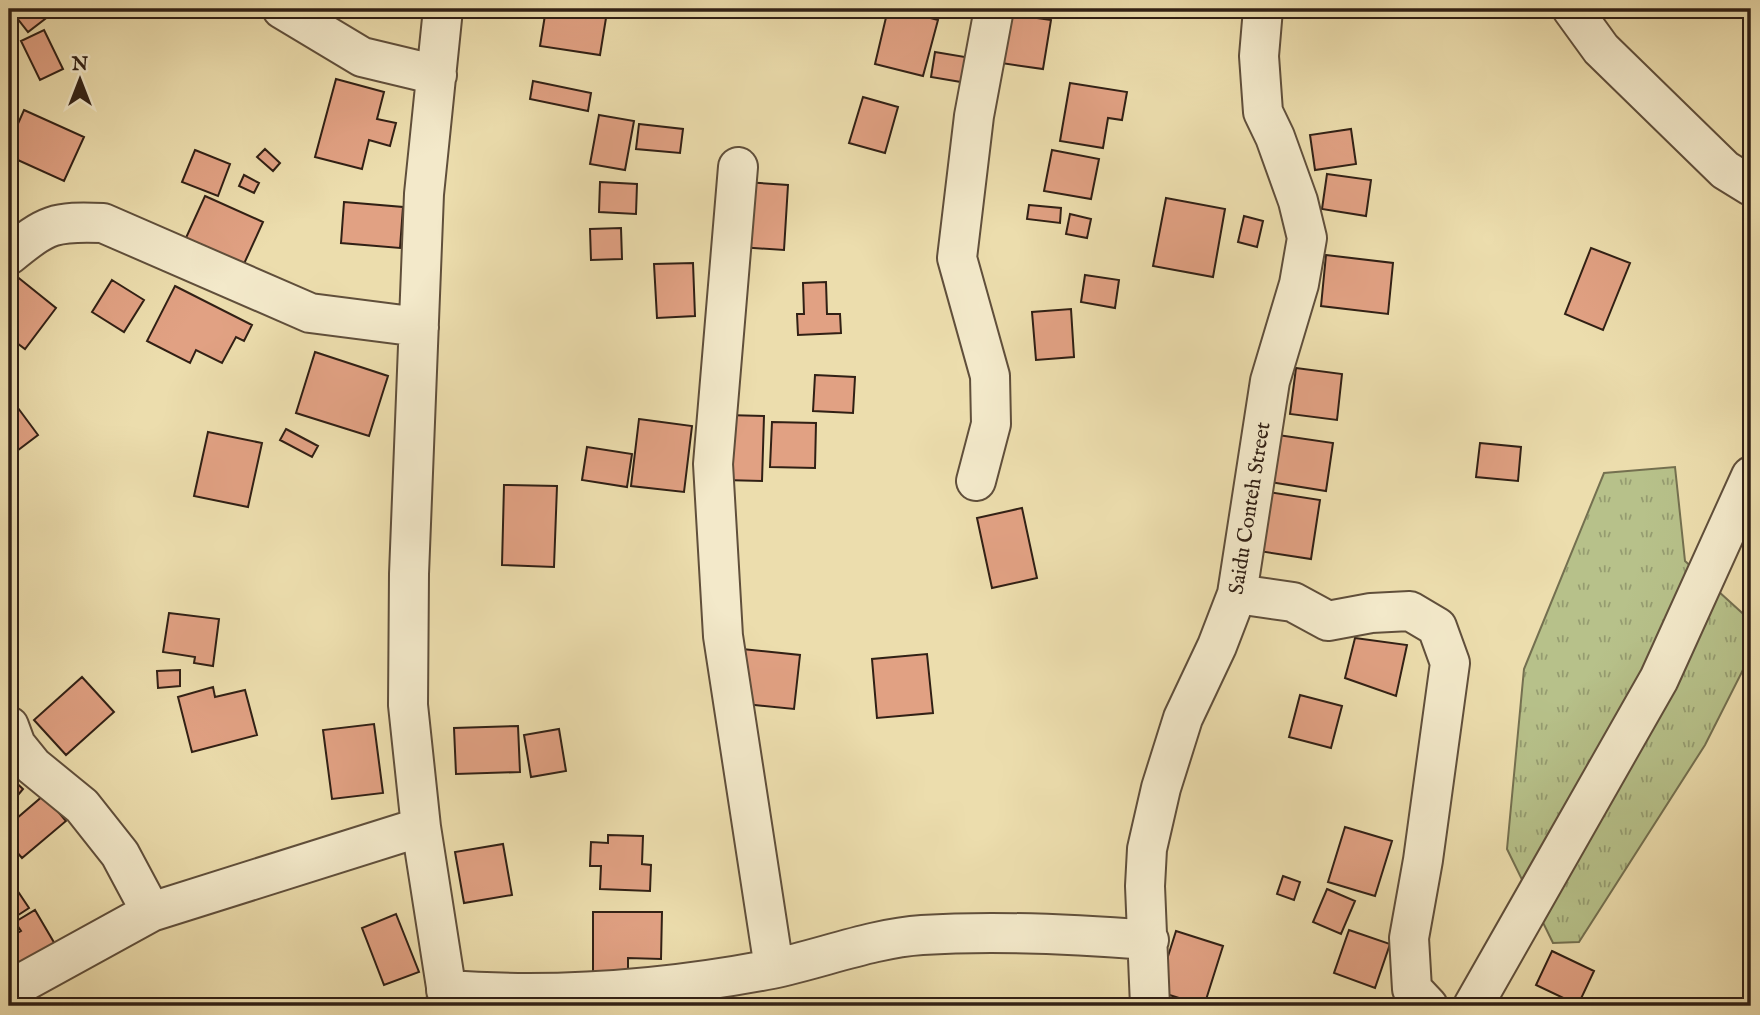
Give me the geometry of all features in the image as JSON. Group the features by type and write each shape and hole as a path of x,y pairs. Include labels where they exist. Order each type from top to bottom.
{"street":[{"path":"282,9 362,57 437,75"},
{"path":"443,9 424,194 409,574 408,705 421,827 448,998 646,989 774,968 920,935 1054,933 1149,940"},
{"path":"976,481 991,424 989,376 957,258 974,116 994,9"},
{"name":"Saidu Conteh Street","path":"1150,1006 1145,886 1147,849 1161,788 1183,718 1217,646 1237,594 1269,381 1299,284 1307,238 1298,201 1263,112 1259,56 1263,9"},
{"path":"1572,9 1601,49 1725,170 1751,186"},
{"path":"738,167 713,464 723,636 774,968"},
{"path":"9,254 37,231 66,221 103,223 310,313 419,327"},
{"path":"1473,1006 1659,680 1751,476"},
{"path":"1237,594 1293,602 1328,621 1371,613 1410,611 1437,627 1450,663 1423,860 1409,938 1412,989 1428,1006"},
{"path":"9,726 16,746 33,766 82,806 114,846 151,912"},
{"path":"9,990 151,912 421,827"}],"green space":[{"path":"1675,467 1685,561 1751,621 1751,654 1705,745 1579,942 1553,943 1507,849 1524,669 1604,473"}],"building":[{"path":"10,9 58,9 28,32"},
{"path":"546,9 606,18 600,55 540,46"},
{"path":"888,9 920,9 919,15 938,20 923,76 875,64"},
{"path":"1009,14 1051,20 1043,69 1001,63"},
{"path":"44,30 63,69 40,80 21,41"},
{"path":"935,52 971,58 967,83 931,77"},
{"path":"336,79 384,92 377,119 396,123 390,146 369,140 362,169 315,157"},
{"path":"533,81 591,93 588,111 530,99"},
{"path":"1070,83 1127,92 1122,120 1108,118 1103,148 1060,141"},
{"path":"863,97 898,107 885,153 849,143"},
{"path":"24,110 84,137 64,181 9,156 9,144"},
{"path":"599,115 634,121 625,170 590,164"},
{"path":"639,124 683,129 680,153 636,149"},
{"path":"1351,129 1356,164 1315,170 1310,135"},
{"path":"265,149 280,163 273,171 257,157"},
{"path":"195,150 230,164 218,196 182,182"},
{"path":"1052,150 1099,159 1091,199 1044,191"},
{"path":"1327,174 1371,180 1366,216 1322,209"},
{"path":"244,175 259,183 254,193 239,186"},
{"path":"600,182 637,184 636,214 599,212"},
{"path":"744,182 788,185 784,250 740,247"},
{"path":"205,196 263,222 243,266 185,240"},
{"path":"1166,198 1225,209 1213,277 1153,266"},
{"path":"344,202 403,207 400,248 341,243"},
{"path":"1029,205 1061,208 1060,223 1027,219"},
{"path":"1070,214 1091,219 1087,238 1066,234"},
{"path":"1244,216 1263,221 1257,247 1238,242"},
{"path":"621,228 622,259 591,260 590,229"},
{"path":"1591,248 1630,263 1603,330 1565,314"},
{"path":"1326,255 1393,263 1388,314 1321,306"},
{"path":"693,263 695,316 657,318 654,264"},
{"path":"15,275 56,308 25,349 9,337 9,283"},
{"path":"1085,275 1119,280 1115,308 1081,302"},
{"path":"112,280 144,300 124,332 92,312"},
{"path":"826,282 827,314 840,314 841,333 798,335 797,314 804,314 803,283"},
{"path":"175,286 252,325 244,341 236,337 222,363 196,350 190,363 147,341"},
{"path":"1071,309 1074,357 1036,360 1032,312"},
{"path":"315,352 388,376 369,436 296,413"},
{"path":"1296,368 1342,374 1337,420 1290,414"},
{"path":"815,375 855,377 853,413 813,411"},
{"path":"18,408 38,435 9,457 9,414"},
{"path":"726,415 764,416 762,481 724,480"},
{"path":"639,419 692,426 684,492 631,486"},
{"path":"772,422 816,423 815,468 770,467"},
{"path":"286,429 318,446 312,457 280,440"},
{"path":"208,432 262,443 248,507 194,496"},
{"path":"1278,435 1333,443 1326,491 1270,482"},
{"path":"1480,443 1521,447 1518,481 1476,477"},
{"path":"587,447 632,454 627,487 582,480"},
{"path":"504,485 557,486 554,567 502,565"},
{"path":"1269,492 1320,500 1311,559 1259,551"},
{"path":"1022,508 1037,578 992,588 977,518"},
{"path":"169,613 219,619 213,666 194,663 195,657 163,652"},
{"path":"1355,638 1407,645 1396,696 1345,678"},
{"path":"742,649 800,655 794,709 736,703"},
{"path":"927,654 933,713 877,718 872,659"},
{"path":"180,670 180,686 158,688 157,671"},
{"path":"82,677 114,712 66,755 34,720"},
{"path":"213,687 215,697 245,690 257,735 192,752 178,697"},
{"path":"1300,695 1342,706 1331,748 1289,737"},
{"path":"374,724 383,793 332,799 323,730"},
{"path":"518,726 520,772 456,774 454,728"},
{"path":"559,729 566,771 531,777 524,735"},
{"path":"9,776 23,789 9,806"},
{"path":"44,795 66,821 22,858 9,843 9,825"},
{"path":"1345,827 1392,841 1375,896 1328,882"},
{"path":"608,835 643,836 642,864 651,865 650,891 600,889 601,866 590,866 591,842 608,843"},
{"path":"503,844 512,895 464,903 455,852"},
{"path":"1283,876 1300,882 1294,900 1277,894"},
{"path":"9,878 29,908 9,921"},
{"path":"1327,889 1355,901 1341,934 1313,922"},
{"path":"35,910 59,951 14,977 9,967 9,938 21,931 15,922"},
{"path":"593,912 662,912 661,959 628,958 628,976 593,976"},
{"path":"396,914 419,972 384,985 362,928"},
{"path":"1349,930 1390,944 1375,988 1334,973"},
{"path":"1176,931 1223,946 1204,1006 1157,991"},
{"path":"1552,951 1594,971 1578,1005 1536,985"},
{"path":"425,998 427,1006 387,1006"}]}
